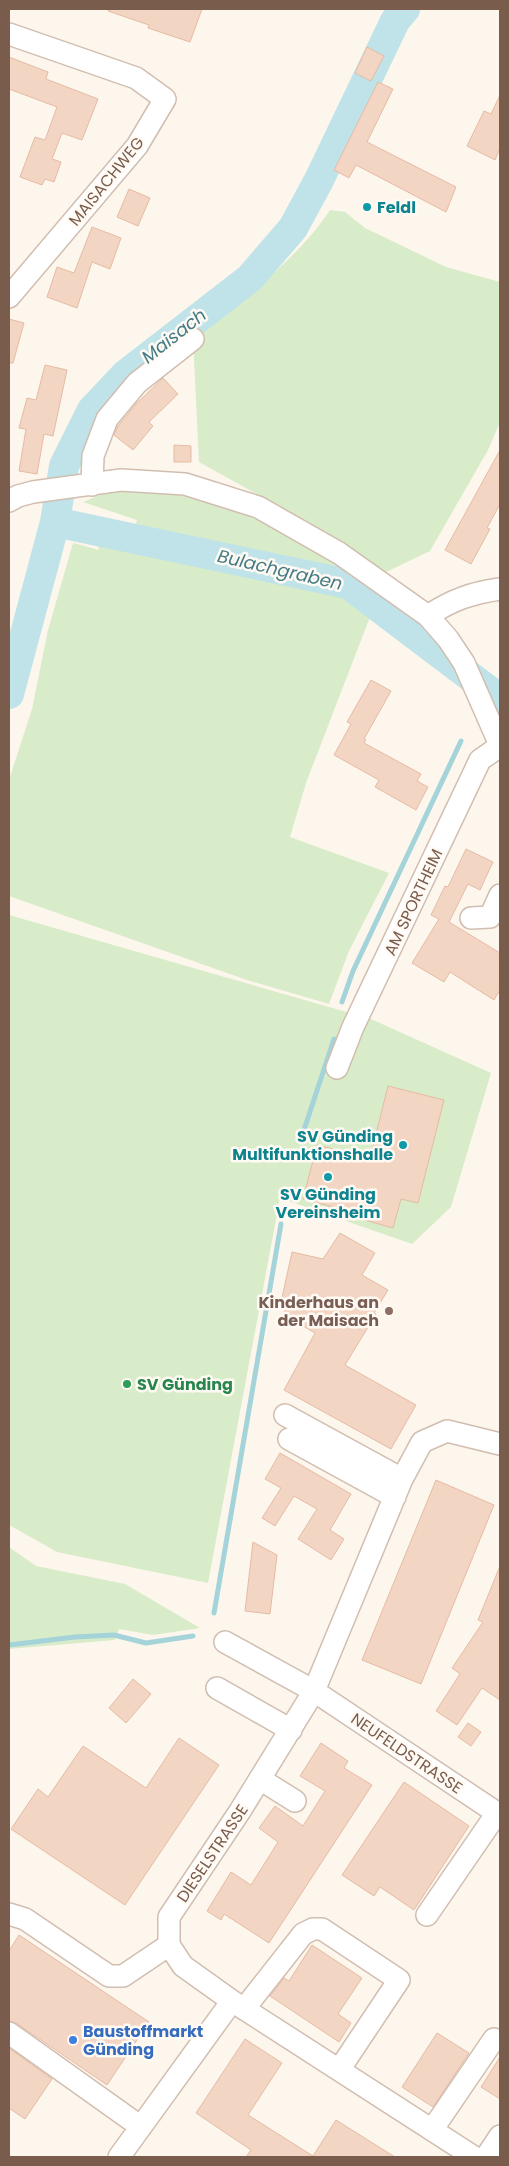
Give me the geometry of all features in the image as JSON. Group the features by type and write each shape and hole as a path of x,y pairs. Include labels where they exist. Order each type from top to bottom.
{"street":[{"name":"MAISACHWEG","path":"9,34 136,78 165,99 137,146 9,297"},
{"path":"87,485 92,456 107,419 137,384 193,339"},
{"path":"9,502 18,496 33,492 121,480 185,484 258,507 339,553 428,616 448,638 464,663 500,746"},
{"path":"428,616 446,603 479,592 500,589"},
{"name":"AM SPORTHEIM","path":"337,1068 353,1027 480,760 500,746"},
{"path":"471,918 490,917 500,895"},
{"path":"286,1415 398,1488"},
{"name":"DIESELSTRASSE","path":"169,1945 169,1917 260,1779 314,1692 398,1488 422,1442 447,1431 500,1444"},
{"path":"289,1439 398,1488"},
{"path":"225,1642 314,1692"},
{"path":"217,1688 291,1730"},
{"name":"NEUFELDSTRASSE","path":"314,1692 499,1814"},
{"path":"260,1779 295,1801"},
{"path":"427,1915 499,1814"},
{"path":"9,1914 25,1920 109,1976 122,1976 169,1945 183,1966 238,2005 474,2157"},
{"path":"119,2157 238,2005 299,1938 313,1929 322,1929 399,1980 340,2070"},
{"path":"9,2032 141,2127"},
{"path":"432,2130 494,2039"},
{"path":"486,2157 500,2136"}],"green space":[{"path":"330,210 345,212 365,228 446,267 500,282 500,422 488,450 430,551 384,573 321,530 199,462 193,339 249,295 285,263 302,246"},
{"path":"112,490 176,494 237,511 287,534 380,591 306,783 290,837 389,873 349,951 329,1004 247,980 9,896 9,780 32,709 48,630 73,543 99,550 96,537 134,529 137,520 83,502"},
{"name":"SV Günding","path":"9,915 371,1019 491,1073 451,1207 412,1244 280,1198 208,1583 57,1552 9,1525"},
{"path":"9,1547 36,1566 125,1584 200,1628 153,1635 119,1629 115,1640 9,1649"}],"building":[{"path":"108,9 202,9 190,42 148,28 149,25 108,11"},
{"path":"367,47 384,56 371,81 355,73"},
{"path":"9,57 48,72 46,79 98,99 82,140 62,133 52,159 61,162 54,182 45,179 42,185 20,177 35,137 45,140 57,107 9,89"},
{"path":"378,82 393,89 367,142 456,187 446,212 356,165 349,178 334,170"},
{"path":"500,95 500,148 495,160 467,146 484,111 491,114"},
{"path":"129,189 150,198 138,226 117,217"},
{"path":"92,227 121,238 110,269 92,262 77,308 47,297 57,267 74,273"},
{"path":"9,319 24,323 13,363 9,363"},
{"path":"45,365 67,370 53,436 44,434 37,474 19,471 26,429 19,428 27,398 36,400"},
{"path":"163,378 178,394 149,422 153,426 133,450 114,435 118,426 136,404"},
{"path":"174,445 191,446 191,462 174,462"},
{"path":"500,450 500,504 487,528 490,529 471,564 445,550"},
{"path":"371,680 391,691 364,739 366,740 364,743 421,774 417,781 428,787 416,810 375,787 379,780 334,755 351,724 347,722"},
{"path":"466,849 493,862 480,890 468,884 449,922 500,953 500,990 494,1000 450,972 444,982 412,963 439,919 431,915 445,886 448,887"},
{"path":"388,1086 444,1100 418,1203 401,1199 393,1228 350,1216 352,1212 303,1199 317,1145 370,1158"},
{"path":"340,1233 375,1253 362,1275 388,1290 374,1313 376,1314 345,1365 416,1405 391,1449 284,1390 315,1333 283,1314 286,1308 280,1307 292,1252 323,1259"},
{"path":"280,1453 351,1494 330,1530 344,1539 331,1560 298,1539 317,1509 294,1496 275,1526 262,1518 281,1488 265,1479"},
{"path":"436,1480 494,1505 421,1684 362,1660"},
{"path":"253,1542 277,1555 270,1614 245,1611"},
{"path":"500,1566 500,1700 482,1688 457,1725 436,1711 460,1674 452,1668 483,1622 478,1620"},
{"path":"133,1679 151,1694 126,1723 109,1708"},
{"path":"468,1723 481,1732 471,1746 458,1737"},
{"path":"179,1738 219,1765 125,1905 11,1829 38,1789 48,1797 83,1746 146,1788"},
{"path":"321,1743 348,1761 344,1768 372,1785 269,1943 224,1914 221,1920 207,1911 231,1872 251,1885 278,1842 259,1828 275,1806 303,1826 325,1791 300,1776"},
{"path":"404,1782 469,1826 414,1910 380,1887 374,1896 342,1875"},
{"name":"Baustoffmarkt Günding","path":"19,1935 149,2022 107,2085 16,2023 9,2021 9,1951"},
{"path":"312,1945 362,1978 338,2014 351,2023 339,2042 270,1996 284,1978 289,1981"},
{"path":"437,2033 469,2053 433,2107 402,2087"},
{"path":"245,2039 282,2063 248,2115 313,2156 336,2120 395,2157 246,2157 251,2150 196,2113"},
{"path":"9,2048 52,2079 25,2119 9,2108"},
{"path":"500,2057 500,2099 481,2087"}],"waterway":[{"name":"Maisach","path":"9,694 55,522 64,466 92,410 126,374 250,278 293,228 319,180 395,21 405,9"},
{"name":"Bulachgraben","path":"55,522 348,584 500,699"},
{"path":"342,1002 353,971 461,741"},
{"path":"301,1139 334,1039"},
{"path":"214,1613 281,1224"},
{"path":"9,1645 75,1637 114,1635 146,1643 193,1636"}],"place":[{"name":"Feldl","path":"367,207"},
{"name":"SV Günding Multifunktionshalle","path":"403,1145"},
{"name":"SV Günding Vereinsheim","path":"328,1177"},
{"name":"Kinderhaus an der Maisach","path":"389,1311"},
{"name":"SV Günding","path":"127,1384"},
{"name":"Baustoffmarkt Günding","path":"73,2040"}]}
